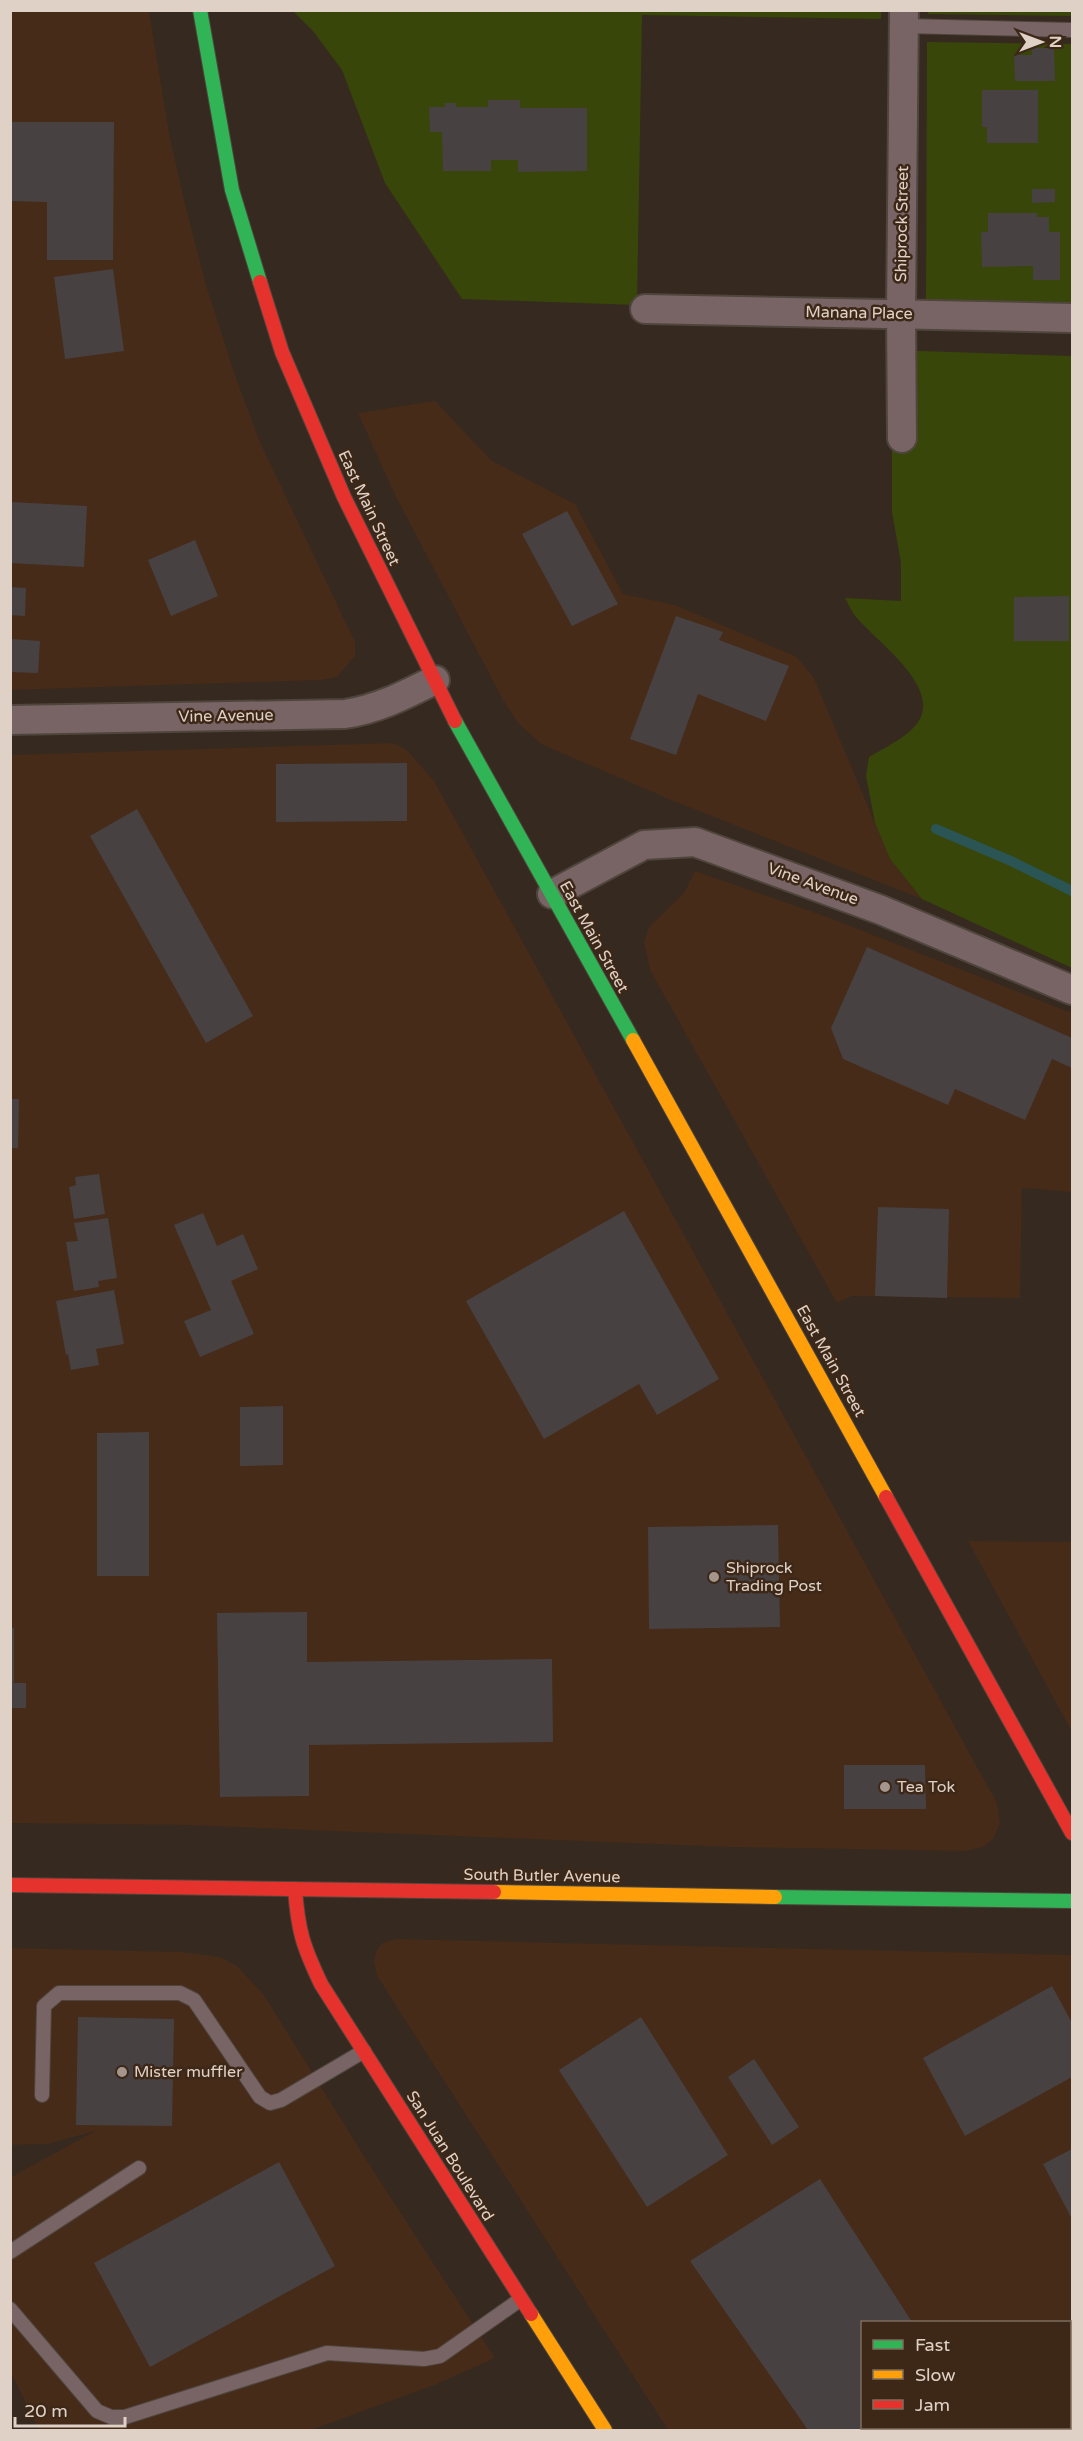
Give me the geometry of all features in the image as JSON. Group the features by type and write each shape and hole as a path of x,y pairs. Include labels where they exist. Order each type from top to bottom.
{"main road":[{"name":"East Main Street","path":"200,10 232,190 282,352 344,497 463,737 1072,1833"},
{"name":"South Butler Avenue","path":"13,1884 1072,1901"},
{"name":"San Juan Boulevard","path":"295,1889 298,1926 304,1948 321,1984 605,2430"}],"street":[{"name":"Shiprock Street","path":"902,438 904,18"},
{"name":"Manana Place","path":"645,309 1072,318"},
{"name":"Vine Avenue","path":"10,720 345,714 368,711 384,705 435,680"},
{"name":"Vine Avenue","path":"552,894 644,845 702,843 881,910 1072,990"}],"lane":[{"path":"904,18 1072,30"},
{"path":"42,2095 44,2006 59,1993 180,1993 188,1995 194,2000 260,2097 270,2103 281,2100 364,2051"},
{"path":"10,2252 139,2168"},
{"path":"10,2309 97,2411 111,2417 125,2417 327,2353 424,2360 440,2356 521,2299"}],"shaded area":[{"path":"10,11 149,11 169,133 185,204 206,285 235,375 260,442 355,642 355,656 337,677 321,680 11,690"},
{"path":"435,401 492,461 575,504 623,594 675,605 797,657 814,678 890,859 922,899 671,800 541,744 518,723 503,700 395,495 358,413"},
{"path":"393,743 407,750 434,781 997,1803 1000,1824 993,1839 983,1847 965,1851 729,1847 186,1825 11,1823 10,755"},
{"path":"695,871 830,918 1072,1013 1072,1192 1022,1188 1020,1298 852,1296 837,1303 650,970 644,942 649,927 684,893"},
{"path":"968,1541 1072,1542 1072,1732"},
{"path":"397,1939 1072,1955 1072,2430 668,2430 377,1976 374,1961 376,1952 382,1943"},
{"path":"11,1948 182,1952 220,1957 237,1966 264,1995 367,2161 495,2358 437,2384 311,2430 39,2430 11,2373 11,2177 95,2131 48,2144 11,2145"}],"green space":[{"path":"928,10 1072,10 1072,16 928,14"},
{"path":"293,11 881,11 881,19 642,15 637,305 462,299 385,183 342,70 313,31"},
{"path":"927,42 1072,44 1072,304 935,306 926,300"},
{"path":"892,350 1072,356 1072,968 922,899 890,859 875,823 866,776 869,757 908,733 918,722 923,708 921,694 914,680 904,666 855,616 845,598 901,601 901,563 892,512"}],"building":[{"path":"1032,48 1054,48 1055,81 1015,81 1014,55 1032,55"},
{"path":"982,90 1038,90 1038,143 987,143 987,127 982,127"},
{"path":"488,100 520,100 520,108 587,108 587,171 518,172 518,160 491,160 491,171 443,171 442,132 430,132 429,107 445,107 445,103 456,103 456,107 488,107"},
{"path":"10,122 114,122 113,260 47,260 47,202 10,201"},
{"path":"1032,189 1055,189 1055,202 1032,203"},
{"path":"988,213 1037,213 1037,217 1049,217 1049,232 1060,232 1060,280 1033,280 1033,266 982,267 981,232 988,232"},
{"path":"113,269 124,351 65,359 54,277"},
{"path":"10,502 87,506 84,567 10,563"},
{"path":"567,511 618,604 572,626 522,534"},
{"path":"195,540 218,596 171,616 148,560"},
{"path":"10,587 26,588 25,616 10,615"},
{"path":"1069,596 1069,641 1014,641 1014,597"},
{"path":"676,616 723,632 719,640 789,666 766,721 698,694 676,755 630,739"},
{"path":"10,639 40,641 38,673 10,672"},
{"path":"407,763 407,821 276,822 276,764"},
{"path":"137,809 253,1016 206,1043 90,836"},
{"path":"867,947 1072,1038 1072,1068 1052,1059 1025,1120 955,1089 948,1105 843,1059 831,1028"},
{"path":"10,1099 19,1099 18,1148 10,1148"},
{"path":"99,1174 105,1214 74,1219 69,1187 76,1185 75,1177"},
{"path":"878,1207 949,1209 947,1298 875,1296"},
{"path":"624,1211 719,1379 657,1415 639,1384 544,1439 466,1301"},
{"path":"203,1213 217,1246 243,1234 258,1269 231,1281 254,1334 200,1357 184,1321 211,1310 174,1225"},
{"path":"108,1218 117,1278 98,1281 99,1287 74,1291 66,1242 78,1241 74,1223"},
{"path":"114,1290 124,1344 96,1349 99,1365 71,1370 56,1301"},
{"path":"283,1406 283,1465 240,1466 240,1407"},
{"path":"149,1432 149,1576 97,1576 97,1433"},
{"name":"Shiprock Trading Post","path":"778,1525 780,1627 649,1629 648,1527"},
{"path":"307,1612 307,1662 552,1659 553,1742 309,1745 309,1796 220,1797 217,1613"},
{"path":"10,1628 14,1628 14,1683 26,1683 26,1708 10,1708"},
{"name":"Tea Tok","path":"844,1765 925,1765 926,1809 844,1809"},
{"path":"1052,1986 1072,2023 1072,2077 965,2136 923,2058"},
{"path":"78,2017 174,2019 172,2126 76,2125"},
{"path":"641,2017 728,2155 647,2207 559,2070"},
{"path":"754,2059 799,2127 772,2145 728,2077"},
{"path":"1072,2149 1072,2219 1043,2164"},
{"path":"279,2162 335,2266 150,2367 94,2263"},
{"path":"820,2179 911,2321 861,2321 861,2429 955,2429 808,2430 690,2261"}],"waterway":[{"path":"936,829 1011,861 1072,891"}],"traffic: fast":[{"path":"200,10 232,190 260,282"},
{"path":"455,721 633,1040"},
{"path":"775,1897 1072,1901"}],"traffic: slow":[{"path":"633,1040 886,1497"},
{"path":"494,1892 775,1897"},
{"path":"531,2314 605,2430"}],"traffic: jam":[{"path":"260,282 282,352 344,497 455,721"},
{"path":"886,1497 1072,1833"},
{"path":"10,1885 494,1892"},
{"path":"295,1889 302,1938 321,1984 531,2314"}],"place":[{"name":"Shiprock Trading Post","path":"714,1577"},
{"name":"Tea Tok","path":"885,1787"},
{"name":"Mister muffler","path":"122,2072"}]}
